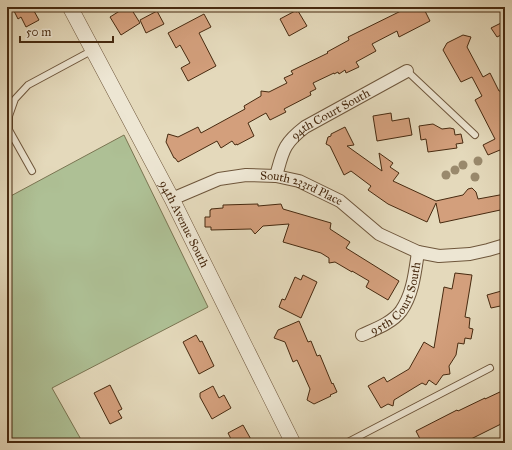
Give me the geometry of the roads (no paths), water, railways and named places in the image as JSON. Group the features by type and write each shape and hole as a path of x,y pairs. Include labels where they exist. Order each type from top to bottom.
{"street":[{"name":"94th Avenue South","path":"70,7 172,199 293,443"},
{"name":"94th Court South","path":"276,176 282,151 291,138 305,127 407,71"},
{"name":"South 233rd Place","path":"172,199 219,179 246,175 276,176 299,181 340,201 379,234 418,252 439,256 470,254 505,245"},
{"name":"95th Court South","path":"362,335 389,321 401,311 409,296 414,281 418,252"}],"lane":[{"path":"32,171 9,130 9,116 15,99 28,85 92,50"},
{"path":"407,71 475,135"},
{"path":"346,443 490,368"}]}
